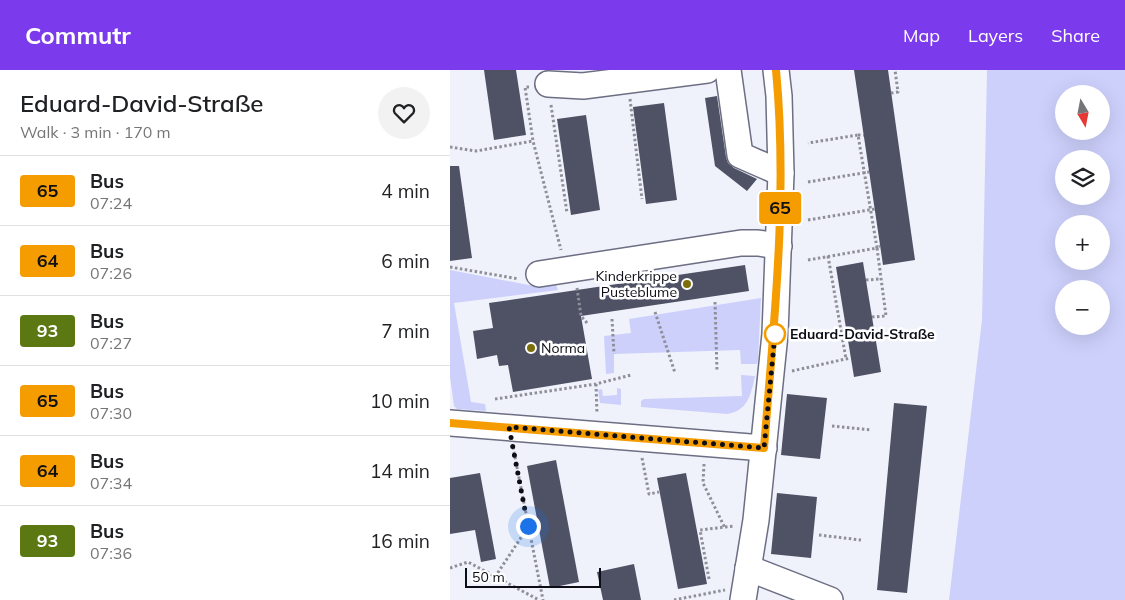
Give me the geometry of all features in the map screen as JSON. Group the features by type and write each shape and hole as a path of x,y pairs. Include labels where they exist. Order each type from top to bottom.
{"street":[{"path":"536,85 583,86 707,70"},
{"path":"728,70 740,155 781,173"},
{"path":"776,70 779,96 781,173 779,246 771,375 764,448 756,520 745,585 830,600"},
{"path":"539,274 741,243 779,246"},
{"path":"450,423 764,448"}],"path":[{"path":"891,93 898,92 895,70"},
{"path":"628,81 642,198"},
{"path":"536,85 533,141 560,247"},
{"path":"536,85 567,213"},
{"path":"858,135 878,247 880,279 886,316 872,317"},
{"path":"808,143 864,135"},
{"path":"450,147 476,151 533,141"},
{"path":"808,182 869,172"},
{"path":"808,220 875,209"},
{"path":"808,260 878,247"},
{"path":"771,375 848,359 828,256"},
{"path":"450,267 522,280 539,274"},
{"path":"575,269 581,316 588,323"},
{"path":"866,280 880,279"},
{"path":"715,302 717,371"},
{"path":"655,312 675,373"},
{"path":"612,319 614,354"},
{"path":"496,399 596,384 632,374"},
{"path":"596,384 597,435"},
{"path":"832,426 871,430"},
{"path":"509,427 541,600"},
{"path":"638,438 649,494 659,492"},
{"path":"705,443 703,482 725,528"},
{"path":"495,577 528,526"},
{"path":"709,579 700,530 736,526"},
{"path":"819,535 861,540"},
{"path":"450,568 468,562 541,600"},
{"path":"674,600 745,585"}],"shaded area":[{"path":"987,70 1125,70 1125,600 949,600 982,320"},
{"path":"450,270 539,287 556,285 558,290 454,303 471,402 485,404 486,411 457,409 454,406 450,377"},
{"path":"761,298 757,364 741,364 740,350 614,354 614,373 606,374 604,336 631,333 629,319"},
{"path":"741,375 755,376 747,401 740,409 734,412 727,414 641,407 641,401 644,399 742,396"},
{"path":"617,388 621,389 621,405 600,403 598,390 602,389 603,396 617,395"}],"building":[{"path":"484,70 516,70 526,135 494,140"},
{"path":"854,70 888,70 915,260 883,265"},
{"path":"717,96 728,163 757,179 747,191 715,166 705,98"},
{"path":"664,103 677,200 646,204 633,107"},
{"path":"586,115 600,210 571,215 557,119"},
{"path":"450,166 459,166 472,258 450,261"},
{"path":"863,262 881,372 854,377 836,267"},
{"name":"Norma","path":"745,265 749,291 581,316 592,379 513,392 508,365 499,366 497,355 477,359 473,331 493,328 489,303"},
{"path":"787,394 827,398 820,459 781,455"},
{"path":"894,403 927,406 907,593 877,590"},
{"path":"556,460 579,582 550,588 527,466"},
{"path":"480,473 496,559 481,562 475,530 450,534 450,478"},
{"path":"686,473 707,584 678,589 657,478"},
{"path":"777,493 817,497 811,558 771,554"},
{"path":"634,564 641,600 603,600 597,572"}],"bus line":[{"name":"65","path":"450,423 764,448 775,334 779,246 781,173 779,96 776,70"}],"place":[{"name":"Kinderkrippe Pusteblume","path":"687,284"},
{"name":"Eduard-David-Straße","path":"775,334"},
{"name":"Norma","path":"531,348"}],"route":[{"path":"528,526 509,427 764,448 775,334"}]}
